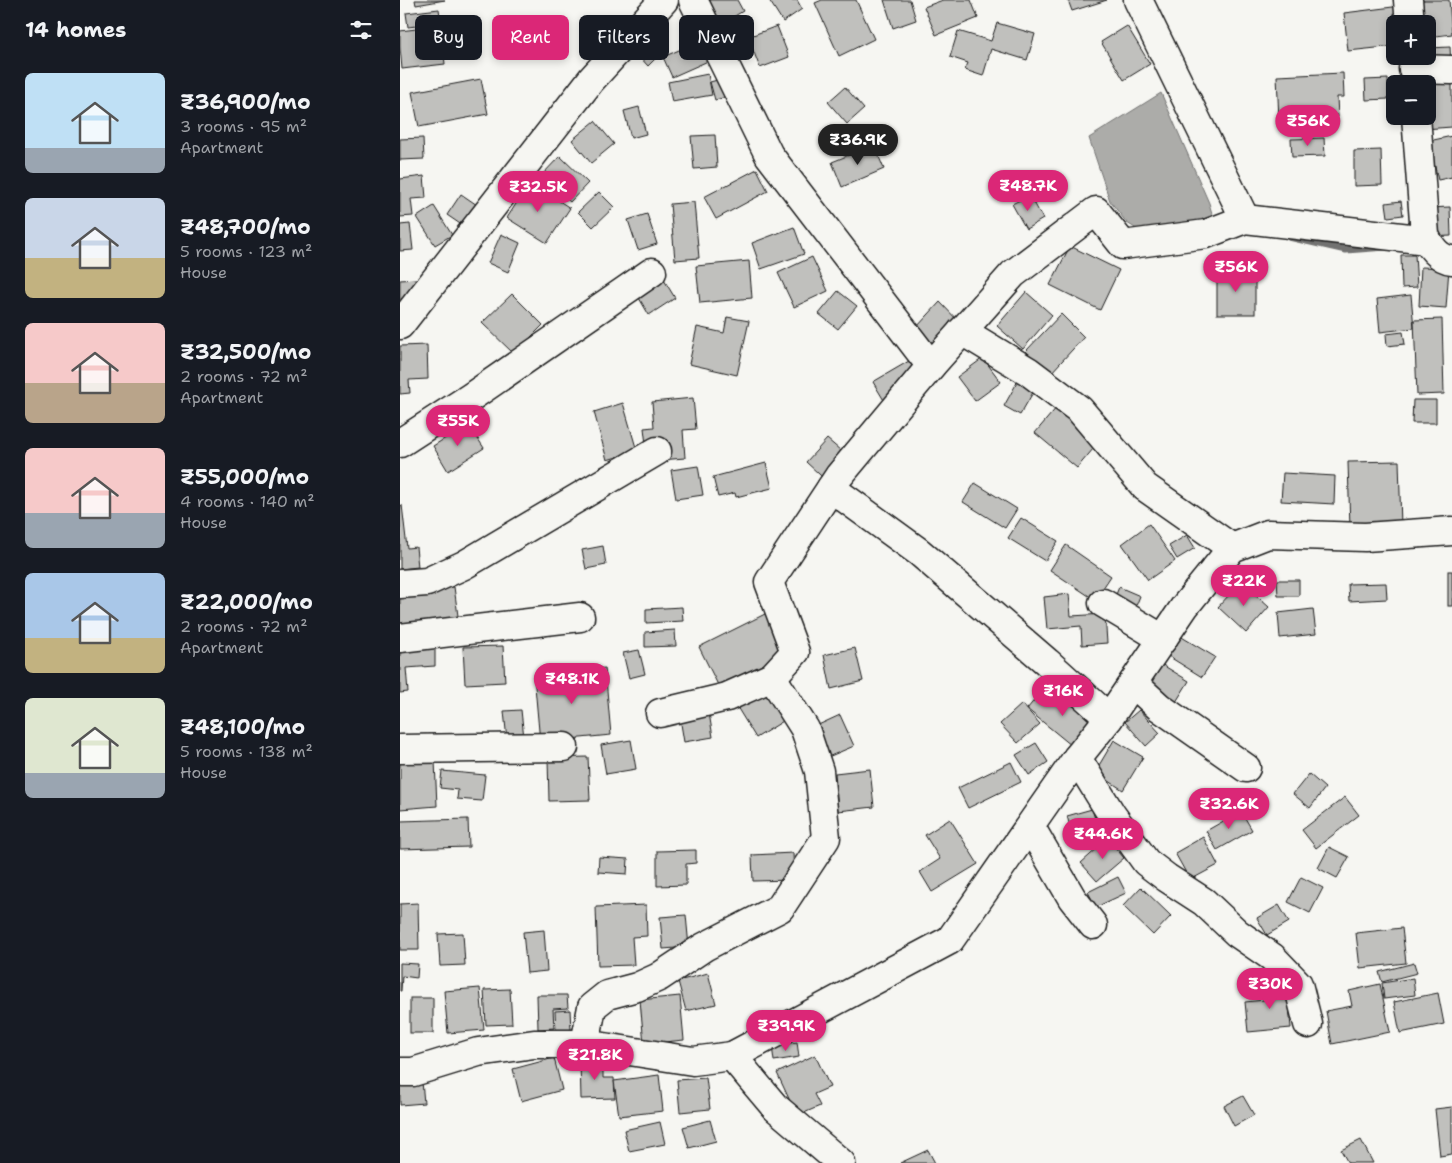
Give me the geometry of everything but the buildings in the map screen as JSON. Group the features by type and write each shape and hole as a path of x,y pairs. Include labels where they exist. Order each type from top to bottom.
{"street":[{"path":"400,325 591,80 664,0"},
{"path":"693,0 769,155 931,366"},
{"path":"1138,0 1244,220"},
{"path":"1408,0 1409,15"},
{"path":"1413,70 1452,70"},
{"path":"1417,125 1425,235 1439,256 1452,260"},
{"path":"660,713 727,697 772,677 795,652 769,582 839,476 931,366 1013,274 1096,211 1123,245 1208,234 1244,220 1427,240"},
{"path":"400,443 471,397 652,272"},
{"path":"962,331 1028,371 1080,410 1145,487 1232,548"},
{"path":"400,584 427,582 464,565 657,451"},
{"path":"831,488 919,552 1109,718"},
{"path":"400,1072 414,1072 478,1052 534,1044 585,1044 693,1061 732,1056 950,940 1077,758 1109,718 1185,606 1232,548 1268,534 1365,537 1452,531"},
{"path":"1103,603 1162,639"},
{"path":"400,638 580,617"},
{"path":"585,1044 592,1007 607,995 659,978 704,947 780,908 826,838 819,771 804,729 772,677"},
{"path":"1133,683 1158,707 1246,768"},
{"path":"400,749 564,747"},
{"path":"1077,758 1112,815 1146,862 1166,878 1204,902 1237,933 1272,957 1298,984 1308,1024"},
{"path":"1030,826 1072,898 1093,925"},
{"path":"732,1056 776,1107 841,1163"}],"shaded area":[{"path":"1161,93 1209,203 1213,217 1205,226 1140,231 1127,223 1110,201 1089,138"}],"waterway":[{"path":"1289,237 1346,250 1386,247"}]}
